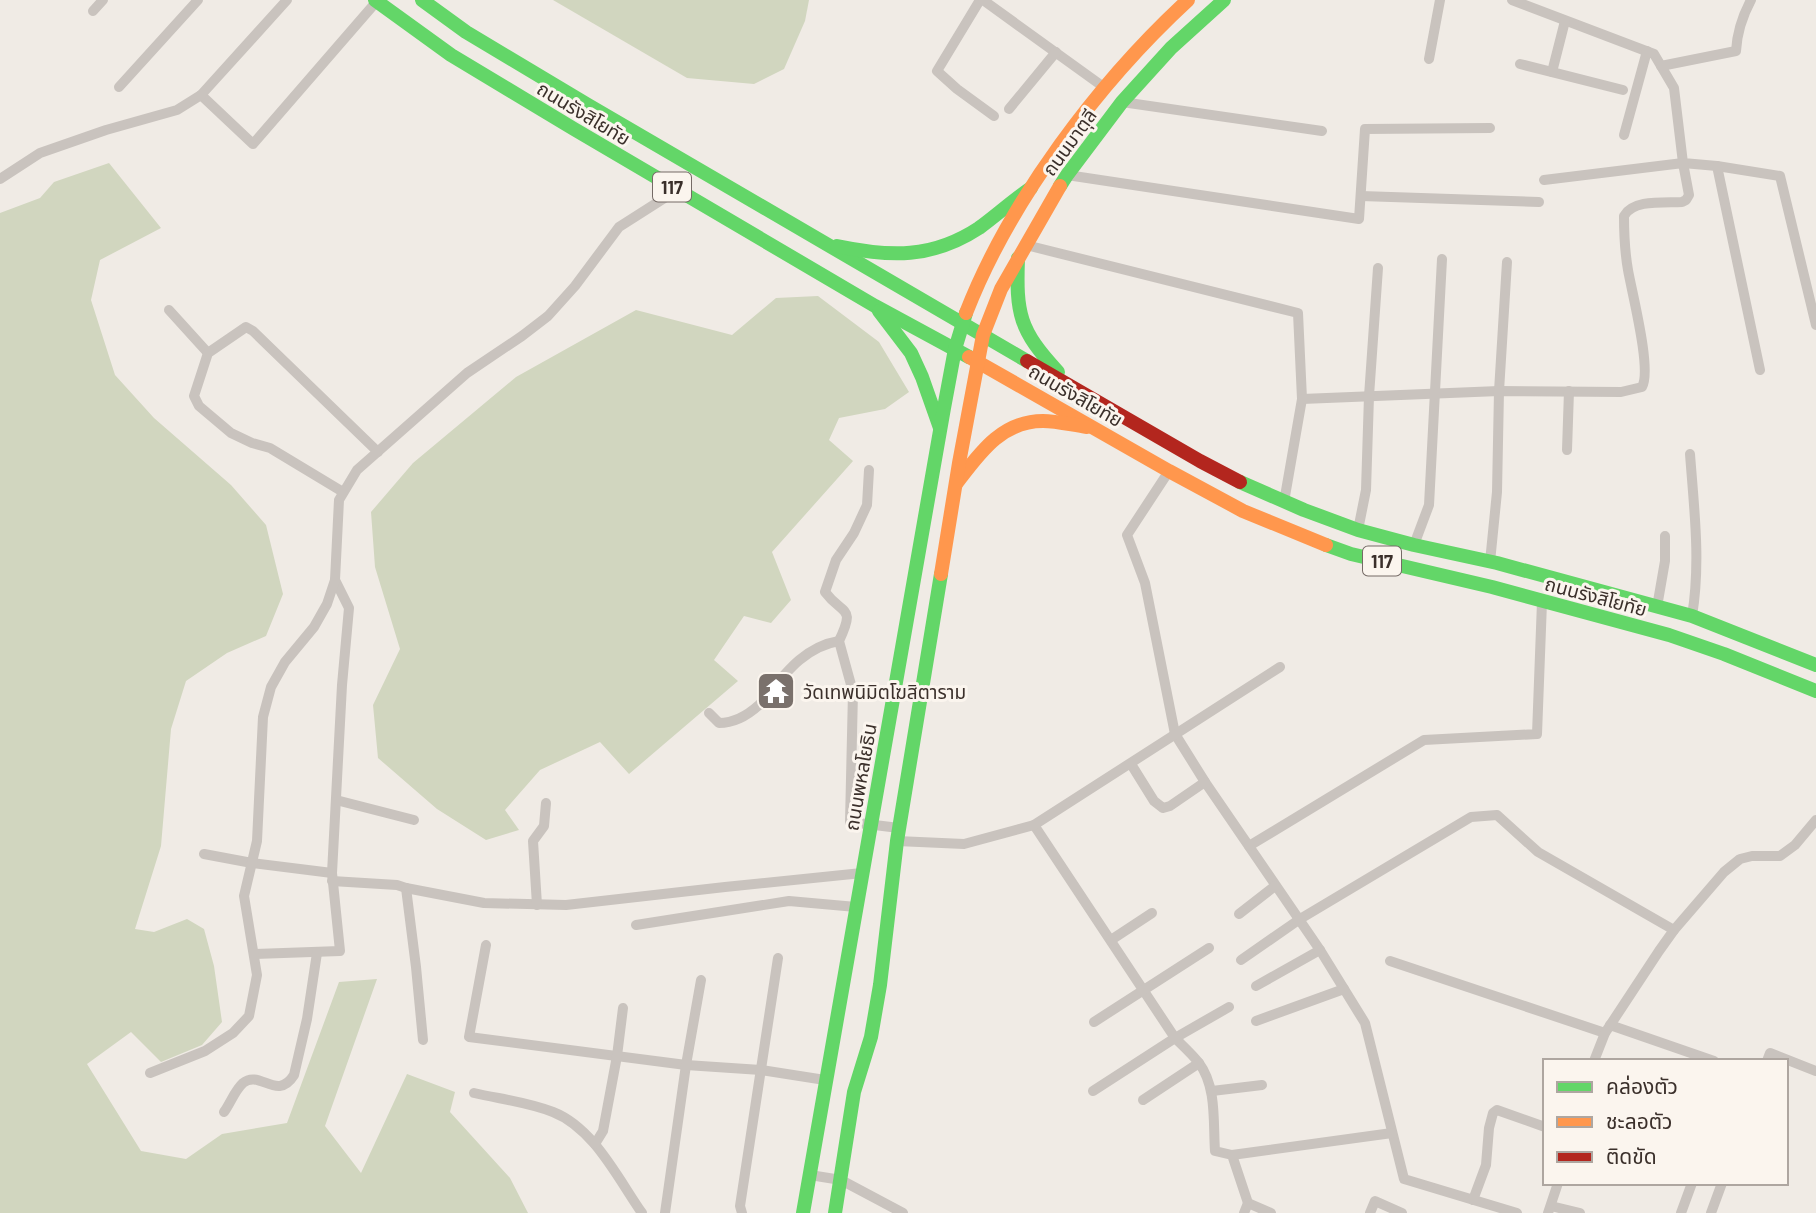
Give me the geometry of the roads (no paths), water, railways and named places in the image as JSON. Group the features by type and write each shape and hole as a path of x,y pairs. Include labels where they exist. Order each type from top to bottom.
{"main road":[{"name":"ถนนรังสิโยทัย","path":"376,0 451,55 677,190 875,306 1243,511 1351,554 1492,587 1669,635 1816,691"},
{"name":"ถนนรังสิโยทัย","path":"422,0 466,32 821,242 1200,461 1254,489 1358,530 1494,562 1692,616 1816,665"},
{"name":"ถนนมาตุลี","path":"955,349 979,279 1045,166 1105,88 1188,0"},
{"name":"ถนนมาตุลี","path":"977,361 983,335 1001,289 1067,175 1122,102 1171,48 1224,0"},
{"path":"821,242 869,253 898,256 924,253 949,244 978,228 1031,188"},
{"path":"1022,251 1017,286 1021,321 1030,339 1072,387"},
{"path":"875,306 911,353 940,428"},
{"name":"ถนนพหลโยธิน","path":"803,1213 955,349"},
{"path":"835,1213 854,1092 871,1037 880,985 898,835 977,361"},
{"path":"956,484 990,441 1002,431 1042,421 1093,428"},
{"path":"1492,587 1494,562"}],"street":[{"path":"93,11 103,0"},
{"path":"119,87 198,0"},
{"path":"0,179 40,153 106,130 177,110 201,95 287,0"},
{"path":"201,95 253,144 376,0"},
{"path":"994,116 937,71 982,0 1105,88"},
{"path":"1429,59 1440,0"},
{"path":"1302,398 1499,391 1620,392 1642,387 1644,384 1644,360 1628,269 1624,216 1631,208 1682,202 1689,195 1674,88 1654,54 1512,0"},
{"path":"1661,66 1736,51 1745,11 1751,0"},
{"path":"1552,72 1565,21"},
{"path":"1624,135 1647,51"},
{"path":"1009,109 1056,52"},
{"path":"1520,64 1623,90"},
{"path":"1122,102 1322,131"},
{"path":"1067,175 1359,219 1365,129 1490,128"},
{"path":"1544,180 1683,163 1780,176 1816,325"},
{"path":"1717,166 1760,370"},
{"path":"150,1073 205,1051 233,1033 248,1016 257,975 244,896 257,841 263,717 271,687 285,662 314,627 327,604 335,580 339,499 343,492 358,470 467,373 548,316 575,286 619,228 677,190"},
{"path":"1361,196 1539,202"},
{"path":"1022,251 1298,313 1302,398 1284,502"},
{"path":"1414,545 1429,505 1443,259"},
{"path":"1494,562 1499,391 1507,262"},
{"path":"1358,530 1366,490 1378,268"},
{"path":"169,310 208,353"},
{"path":"343,492 270,448 231,433 199,406 194,396 208,353 246,327 253,331 378,452"},
{"path":"1567,450 1569,391"},
{"path":"1690,454 1696,548 1696,589 1692,616"},
{"path":"869,470 867,505 854,533 836,560 825,592 843,608 847,617 847,625 839,641 853,692 850,822 871,825 898,835 964,844 1034,825 1280,667"},
{"path":"1169,471 1127,535 1144,583 1175,734 1275,886 1300,919 1364,1023 1404,1179 1517,1213"},
{"path":"1657,607 1665,561 1665,536"},
{"path":"255,954 340,951 332,877 342,685 349,608 335,580"},
{"path":"1249,846 1424,740 1537,734 1542,601"},
{"path":"709,713 716,721 724,723 745,715 759,705 804,655 826,643 839,641"},
{"path":"1131,764 1154,801 1163,807 1170,806 1205,782"},
{"path":"336,800 414,820"},
{"path":"537,905 533,841 544,826 545,803"},
{"path":"1241,960 1300,919 1471,817 1497,815 1538,852 1674,930"},
{"path":"1595,1059 1607,1029 1674,930 1724,872 1740,859 1780,856 1795,845 1816,820"},
{"path":"1034,825 1175,1038 1204,1071 1212,1091 1215,1152 1232,1155 1392,1133"},
{"path":"204,854 332,877 397,885 484,903 537,905 566,905 862,873"},
{"path":"1239,914 1275,886"},
{"path":"406,888 424,1040"},
{"path":"636,925 789,901 856,907"},
{"path":"1111,940 1152,913"},
{"path":"486,944 469,1037 686,1065 761,1070 825,1080"},
{"path":"1094,1022 1209,948"},
{"path":"1256,986 1320,950"},
{"path":"224,1112 247,1081 256,1080 280,1087 289,1083 294,1075 307,1019 317,953"},
{"path":"743,1213 740,1206 778,958"},
{"path":"1390,961 1707,1059"},
{"path":"664,1213 701,980"},
{"path":"1256,1021 1344,989"},
{"path":"1093,1091 1229,1006"},
{"path":"595,1144 603,1131 623,1008"},
{"path":"1768,1059 1770,1052 1788,1059"},
{"path":"1788,1059 1816,1070"},
{"path":"1143,1100 1199,1063"},
{"path":"1212,1091 1262,1085"},
{"path":"474,1093 527,1104 555,1113 571,1123 595,1144 642,1213"},
{"path":"1473,1200 1486,1165 1493,1113 1497,1110 1543,1126"},
{"path":"1232,1155 1246,1208 1271,1213"},
{"path":"810,1174 841,1180 902,1213"},
{"path":"1558,1185 1549,1209 1580,1213"},
{"path":"1681,1213 1691,1185"},
{"path":"1711,1213 1721,1185"},
{"path":"1370,1213 1375,1201 1402,1213"}],"place":[{"name":"วัดเทพนิมิตโฆสิตาราม","path":"776,691"}]}
